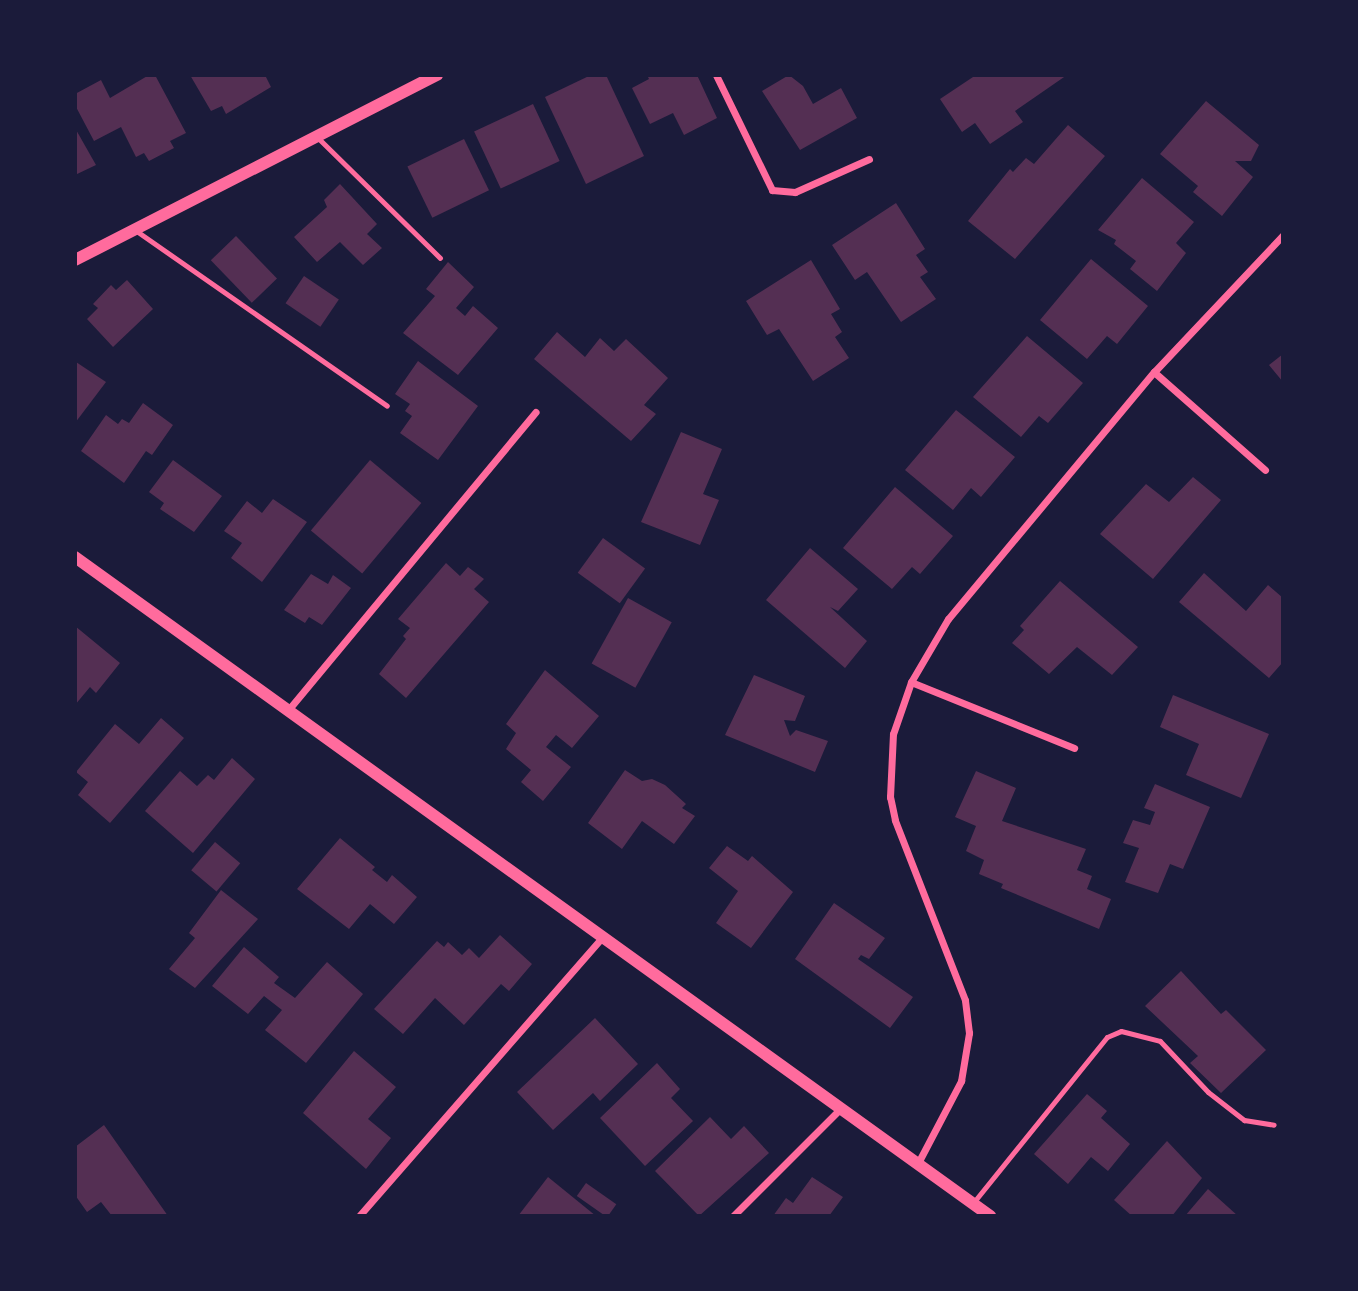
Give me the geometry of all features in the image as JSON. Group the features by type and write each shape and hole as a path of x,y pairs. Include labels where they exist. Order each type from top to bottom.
{"street":[{"path":"75,261 438,75"},
{"path":"716,75 772,190 795,192 869,159"},
{"path":"918,1163 961,1081 969,1033 965,1000 895,820 890,797 893,734 911,682 947,619 1154,372 1283,235"},
{"path":"1154,372 1265,470"},
{"path":"289,709 536,412"},
{"path":"75,557 990,1216"},
{"path":"911,682 1074,748"},
{"path":"359,1216 603,936"},
{"path":"733,1216 841,1110"}],"lane":[{"path":"318,138 440,258"},
{"path":"135,230 387,406"},
{"path":"973,1203 1107,1037 1121,1031 1160,1041 1208,1092 1244,1120 1274,1125"}],"building":[{"path":"149,75 155,75 186,133 170,141 174,148 149,161 144,153 136,157 121,127 94,141 75,105 75,94 101,80 110,98"},
{"path":"190,75 265,75 271,87 226,114 222,106 211,111"},
{"path":"591,75 606,75 644,156 586,184 545,97"},
{"path":"647,75 697,75 717,118 684,135 673,113 650,124 632,88 649,79"},
{"path":"789,75 803,86 813,104 841,88 857,118 800,150 762,91"},
{"path":"976,75 1067,75 1015,111 1023,122 990,144 975,123 962,132 940,99"},
{"path":"1206,101 1259,145 1251,161 1235,161 1253,177 1222,216 1193,192 1198,186 1160,154"},
{"path":"533,104 560,161 501,189 474,131"},
{"path":"1068,125 1105,156 1015,259 968,221 1010,169 1013,172 1026,158 1034,164"},
{"path":"75,128 96,165 75,175"},
{"path":"464,139 489,190 432,218 407,167"},
{"path":"1142,178 1194,222 1176,243 1186,253 1157,291 1130,269 1136,261 1114,244 1116,240 1098,230"},
{"path":"340,184 377,224 367,234 382,248 363,265 340,242 317,262 294,237 327,207 324,200"},
{"path":"896,203 925,249 916,255 928,272 920,277 936,299 901,322 867,272 855,280 832,245"},
{"path":"236,236 277,278 252,303 211,260"},
{"path":"1091,259 1148,306 1117,344 1107,336 1087,359 1040,320"},
{"path":"811,260 840,309 831,314 842,332 835,337 849,358 813,381 779,329 767,335 746,301"},
{"path":"448,262 474,287 456,308 465,316 473,306 498,328 458,375 403,333 435,296 426,289"},
{"path":"304,276 339,299 320,327 286,303"},
{"path":"127,280 153,309 113,347 87,319 98,308 93,304 111,285 116,290"},
{"path":"557,332 585,357 600,338 614,351 626,339 668,378 644,405 656,414 631,441 534,359"},
{"path":"1027,336 1083,383 1048,423 1039,416 1021,437 973,397"},
{"path":"1283,354 1283,382 1269,365"},
{"path":"418,361 478,406 438,460 400,433 412,416 405,411 410,404 395,394"},
{"path":"76,362 106,382 75,423 75,364"},
{"path":"143,403 173,425 152,455 146,451 124,483 81,451 106,415 118,424 122,419 129,423"},
{"path":"956,410 1015,457 981,497 971,488 953,510 905,470"},
{"path":"681,432 722,449 703,494 719,500 700,545 641,522"},
{"path":"173,460 222,496 194,532 160,509 164,503 149,492"},
{"path":"370,460 421,503 362,574 311,530"},
{"path":"1193,477 1221,500 1153,579 1100,534 1146,484 1169,502"},
{"path":"895,487 953,536 920,574 912,567 892,589 843,548"},
{"path":"273,499 307,522 262,582 231,558 242,543 224,531 247,501 262,513"},
{"path":"603,538 645,569 620,603 578,573"},
{"path":"810,548 858,589 838,611 830,607 867,641 845,668 766,600"},
{"path":"446,563 460,576 468,567 484,579 474,589 489,602 406,698 379,674 406,639 403,636 410,628 398,619"},
{"path":"1204,573 1246,611 1268,585 1283,598 1283,662 1269,678 1179,602"},
{"path":"311,574 328,584 333,575 351,588 322,625 309,617 305,623 284,610"},
{"path":"1060,581 1138,647 1112,675 1077,647 1049,674 1012,643 1024,630 1020,626"},
{"path":"628,598 672,622 635,688 592,664"},
{"path":"75,626 120,663 96,693 90,687 75,705"},
{"path":"545,670 599,716 572,748 556,735 546,747 571,767 543,801 521,782 531,770 506,749 516,733 506,724"},
{"path":"754,675 805,696 795,721 784,720 790,736 796,730 828,741 815,772 725,735"},
{"path":"1173,695 1269,734 1241,798 1186,775 1199,744 1160,727"},
{"path":"161,718 184,738 110,823 78,795 88,782 76,772 115,724 139,744"},
{"path":"232,758 255,779 193,853 145,811 180,771 197,786 208,775 214,780"},
{"path":"625,770 642,781 652,779 665,785 686,804 682,808 695,816 674,844 642,821 622,849 588,823"},
{"path":"976,771 1016,788 1002,821 1086,849 1077,870 1092,876 1087,889 1111,899 1099,929 1001,888 1003,884 979,874 984,860 966,851 976,826 955,817"},
{"path":"1155,784 1210,807 1183,869 1170,864 1158,893 1125,882 1139,848 1123,843 1133,820 1150,825 1155,812 1144,808"},
{"path":"340,838 375,867 372,870 387,882 392,875 417,897 394,924 370,904 349,929 297,889"},
{"path":"215,842 240,863 216,892 191,870"},
{"path":"727,846 748,861 752,856 793,892 751,948 716,923 738,891 709,868"},
{"path":"221,890 258,919 195,988 169,969 195,938 189,933"},
{"path":"834,903 885,938 869,959 861,955 858,959 913,997 890,1028 795,959"},
{"path":"500,935 532,964 509,991 501,984 464,1025 435,998 403,1034 374,1009 437,941 444,947 448,942 462,955 469,948 479,958"},
{"path":"244,947 279,977 274,983 295,998 327,962 363,994 306,1063 265,1030 282,1010 264,996 248,1014 212,986"},
{"path":"1181,971 1221,1014 1226,1010 1266,1050 1221,1093 1190,1063 1198,1056 1145,1006"},
{"path":"595,1018 638,1064 600,1101 593,1093 553,1130 517,1092"},
{"path":"354,1051 396,1087 368,1119 391,1138 366,1169 303,1113"},
{"path":"657,1063 680,1089 671,1098 693,1121 645,1166 600,1118"},
{"path":"1087,1094 1107,1111 1101,1118 1130,1144 1108,1171 1091,1157 1068,1184 1034,1154"},
{"path":"710,1117 731,1139 744,1126 769,1153 699,1216 655,1171"},
{"path":"104,1125 168,1216 112,1216 101,1202 87,1212 75,1195 75,1147"},
{"path":"1167,1141 1202,1178 1172,1216 1132,1216 1114,1200"},
{"path":"548,1177 596,1216 518,1216"},
{"path":"812,1177 843,1197 829,1216 773,1216 786,1198 793,1203"},
{"path":"586,1183 616,1204 605,1216 577,1196"},
{"path":"1208,1189 1238,1216 1185,1216"}]}
